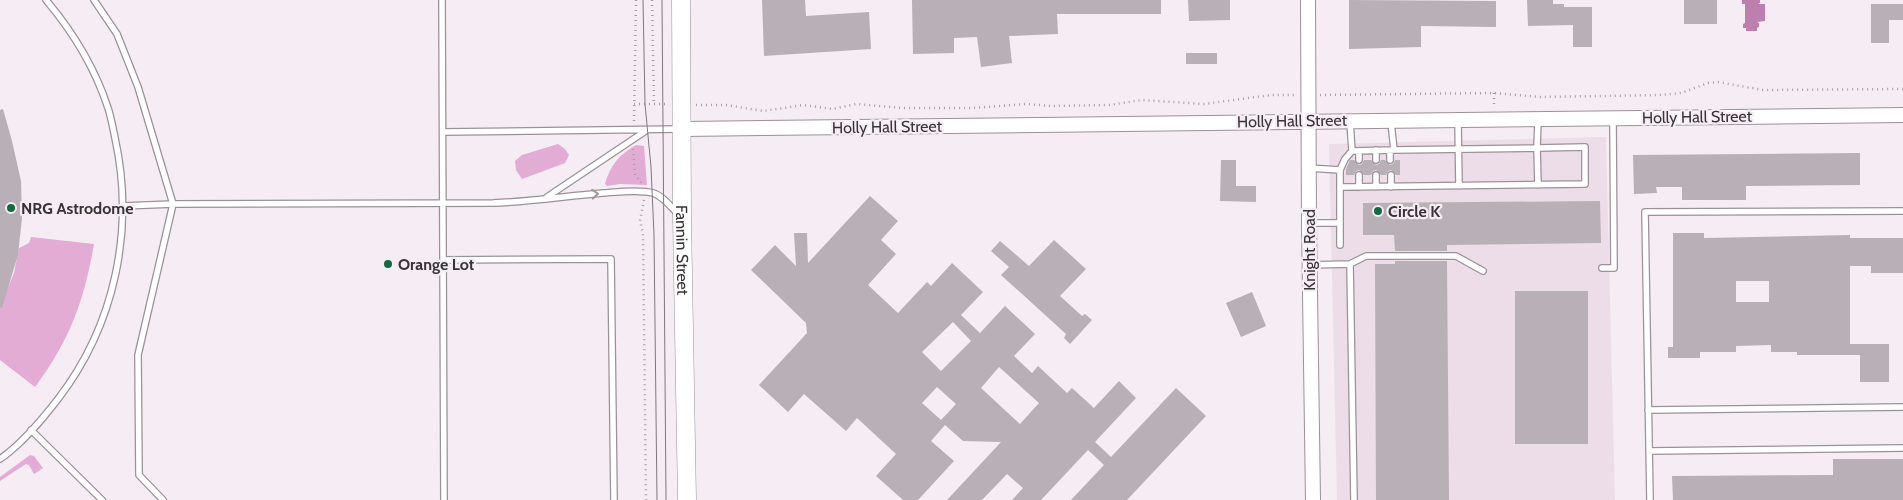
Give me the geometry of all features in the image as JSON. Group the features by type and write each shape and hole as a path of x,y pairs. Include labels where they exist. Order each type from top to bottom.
{"main road":[{"name":"Fannin Street","path":"681,0 682,218 687,500"}],"street":[{"name":"Knight Road","path":"1308,0 1312,500"},
{"name":"Holly Hall Street","path":"682,129 1903,115"}],"lane":[{"path":"0,459 40,422 74,378 98,333 113,287 121,247 123,206 120,159 108,108 85,54 46,0"},
{"path":"94,0 117,34 138,87 173,204 138,356 139,475 163,500"},
{"path":"442,0 444,500"},
{"path":"1538,118 1538,185"},
{"path":"1602,268 1614,268 1613,118"},
{"path":"1458,119 1459,186"},
{"path":"1350,120 1359,160"},
{"path":"1390,160 1392,150 1391,120"},
{"path":"443,132 682,129"},
{"path":"546,198 647,130"},
{"path":"1340,187 1585,184 1584,147 1356,151 1345,159 1340,170 1340,187 1340,245"},
{"path":"1376,150 1376,160"},
{"path":"1308,168 1340,170"},
{"path":"1359,175 1359,187"},
{"path":"1376,175 1376,187"},
{"path":"1391,175 1391,187"},
{"path":"123,206 521,202 615,192 653,193 664,199 682,218"},
{"path":"1650,500 1645,212 1903,211"},
{"path":"1309,223 1340,223"},
{"path":"1309,265 1350,264 1366,256 1456,256 1482,271"},
{"path":"443,260 611,259 614,500"},
{"path":"1350,264 1354,500"},
{"path":"1648,410 1903,407"},
{"path":"32,430 102,500"},
{"path":"1649,451 1903,448"}],"path":[{"path":"634,116 636,0"},
{"path":"652,0 654,104"},
{"path":"1494,93 1494,104"},
{"path":"633,147 635,175 643,186"},
{"path":"644,201 640,221 643,233 646,500"}],"shaded area":[{"path":"1742,0 1760,0 1758,4 1765,4 1765,21 1757,22 1759,27 1757,31 1746,31 1746,28 1743,28 1745,23 1745,4 1742,4"},
{"path":"1606,137 1615,500 1337,500 1329,144"},
{"path":"558,144 569,155 565,163 522,179 516,170 515,161 522,155"},
{"path":"636,145 644,146 647,185 620,184 607,186 605,184 607,177 620,156"},
{"path":"31,237 94,244 85,284 74,319 58,353 35,387 0,360 0,307 14,273 19,248 29,243"},
{"path":"30,455 34,456 43,468 34,474 29,465 26,464 0,481 0,477"}],"building":[{"path":"762,0 805,0 806,16 869,12 871,49 764,56"},
{"path":"912,0 1161,0 1161,14 1057,14 1058,34 1009,36 1012,63 981,67 977,37 954,38 954,53 913,54"},
{"path":"1188,0 1230,0 1230,20 1189,21"},
{"path":"1349,0 1496,1 1496,27 1421,26 1421,47 1349,49"},
{"path":"1527,0 1553,0 1553,4 1564,4 1564,7 1592,7 1592,47 1573,47 1573,25 1528,26"},
{"path":"1684,0 1717,0 1717,24 1684,24"},
{"path":"1871,4 1903,4 1903,20 1889,20 1889,43 1871,43"},
{"path":"1186,53 1217,53 1217,64 1186,64"},
{"name":"NRG Astrodome","path":"3,109 21,181 22,218 18,255 2,308 0,307 0,110"},
{"path":"1860,153 1860,185 1746,186 1746,200 1682,200 1682,187 1656,187 1657,193 1634,194 1633,155"},
{"path":"1221,160 1236,160 1236,186 1256,186 1256,202 1220,201"},
{"name":"Circle K","path":"1350,160 1354,160 1359,165 1364,160 1371,160 1376,165 1381,160 1385,160 1390,165 1395,160 1400,160 1400,175 1396,175 1391,170 1386,175 1381,175 1376,170 1371,175 1364,175 1359,170 1354,175 1346,175 1346,169"},
{"path":"870,196 898,221 881,240 896,254 868,285 898,313 927,282 931,286 952,263 983,292 961,315 980,333 1005,306 1035,334 1014,356 1032,373 1038,366 1067,393 1072,388 1094,408 1119,381 1136,398 1095,442 1111,457 1176,388 1206,416 1127,500 1071,500 1104,465 1088,450 1041,500 1012,500 1023,488 1007,474 982,500 947,500 1001,442 963,441 945,425 931,441 954,461 918,500 903,500 876,476 896,454 857,418 846,431 804,394 788,412 759,385 807,333 806,323 751,270 775,245 796,266 794,233 807,233 808,263","holes":["953,322 971,341 941,371 922,352","999,367 1039,403 1020,424 981,388","937,387 956,404 941,420 922,403"]},
{"path":"1600,201 1601,243 1447,245 1447,251 1395,251 1394,235 1363,235 1363,203"},
{"path":"1673,233 1704,233 1704,238 1850,235 1850,238 1903,238 1903,273 1871,273 1871,266 1850,266 1850,344 1889,344 1889,382 1860,382 1860,355 1797,355 1797,352 1771,352 1771,345 1736,346 1736,352 1700,352 1700,358 1668,358 1668,347 1673,347","holes":["1736,281 1769,281 1769,302 1736,302"]},
{"path":"1054,240 1086,269 1060,296 1082,316 1085,314 1092,320 1070,344 1064,338 1066,334 1001,275 1009,267 991,251 1000,241 1029,266"},
{"path":"1395,261 1447,261 1449,500 1376,500 1375,264 1395,264"},
{"path":"1515,291 1588,291 1588,444 1515,444"},
{"path":"1252,292 1266,326 1241,337 1226,303"},
{"path":"1833,459 1903,459 1903,500 1673,500 1672,476 1833,475"}],"tram line":[{"path":"643,0 645,104 651,167 654,235 657,500"},
{"path":"662,0 666,500"}],"place":[{"name":"NRG Astrodome","path":"11,208"},
{"name":"Circle K","path":"1378,211"},
{"name":"Orange Lot","path":"388,264"}]}
